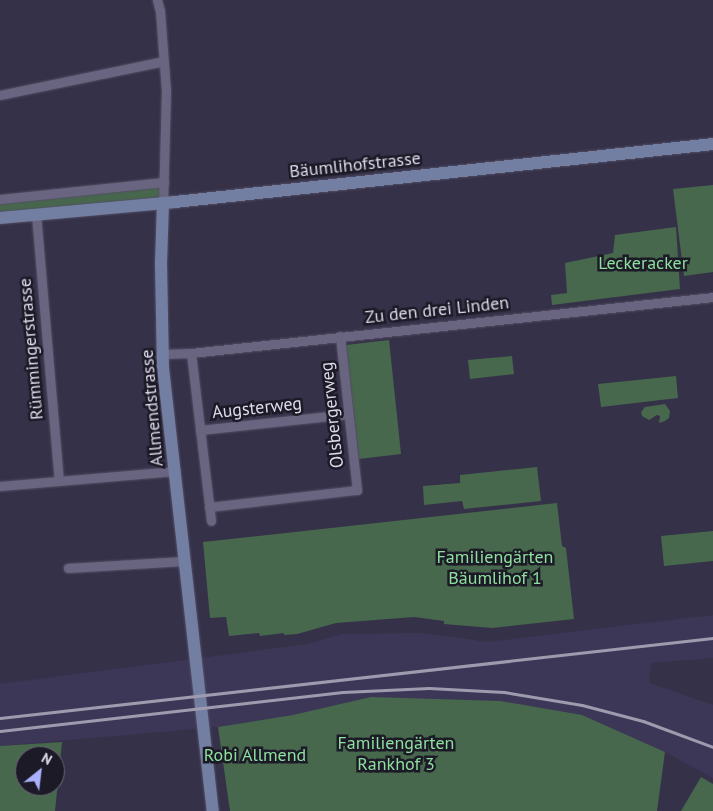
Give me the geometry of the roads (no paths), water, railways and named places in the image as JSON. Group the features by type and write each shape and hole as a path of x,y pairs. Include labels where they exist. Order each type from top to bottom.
{"main road":[{"name":"Bäumlihofstrasse","path":"0,218 163,203 713,144"},
{"name":"Allmendstrasse","path":"163,203 160,264 163,368 213,811"}],"street":[{"name":"Allmendstrasse","path":"157,0 164,61 163,203"},
{"path":"0,95 164,61"},
{"path":"0,200 164,182"},
{"name":"Rümmingerstrasse","path":"36,214 59,480"},
{"name":"Zu den drei Linden","path":"164,354 191,353 713,296"},
{"name":"Olsbergerweg","path":"209,507 357,490 340,336"},
{"path":"191,353 210,521"},
{"name":"Augsterweg","path":"200,430 348,414"},
{"path":"0,486 174,471"},
{"path":"68,568 184,561"}],"railway":[{"path":"0,718 713,638"},
{"path":"0,731 343,692 429,688 504,692 582,705 643,721 713,747"}],"park label":[{"name":"Leckeracker","path":"643,263"},
{"name":"Familiengärten Bäumlihof 1","path":"495,568"},
{"name":"Familiengärten Rankhof 3","path":"396,754"},
{"name":"Robi Allmend","path":"255,755"}]}
